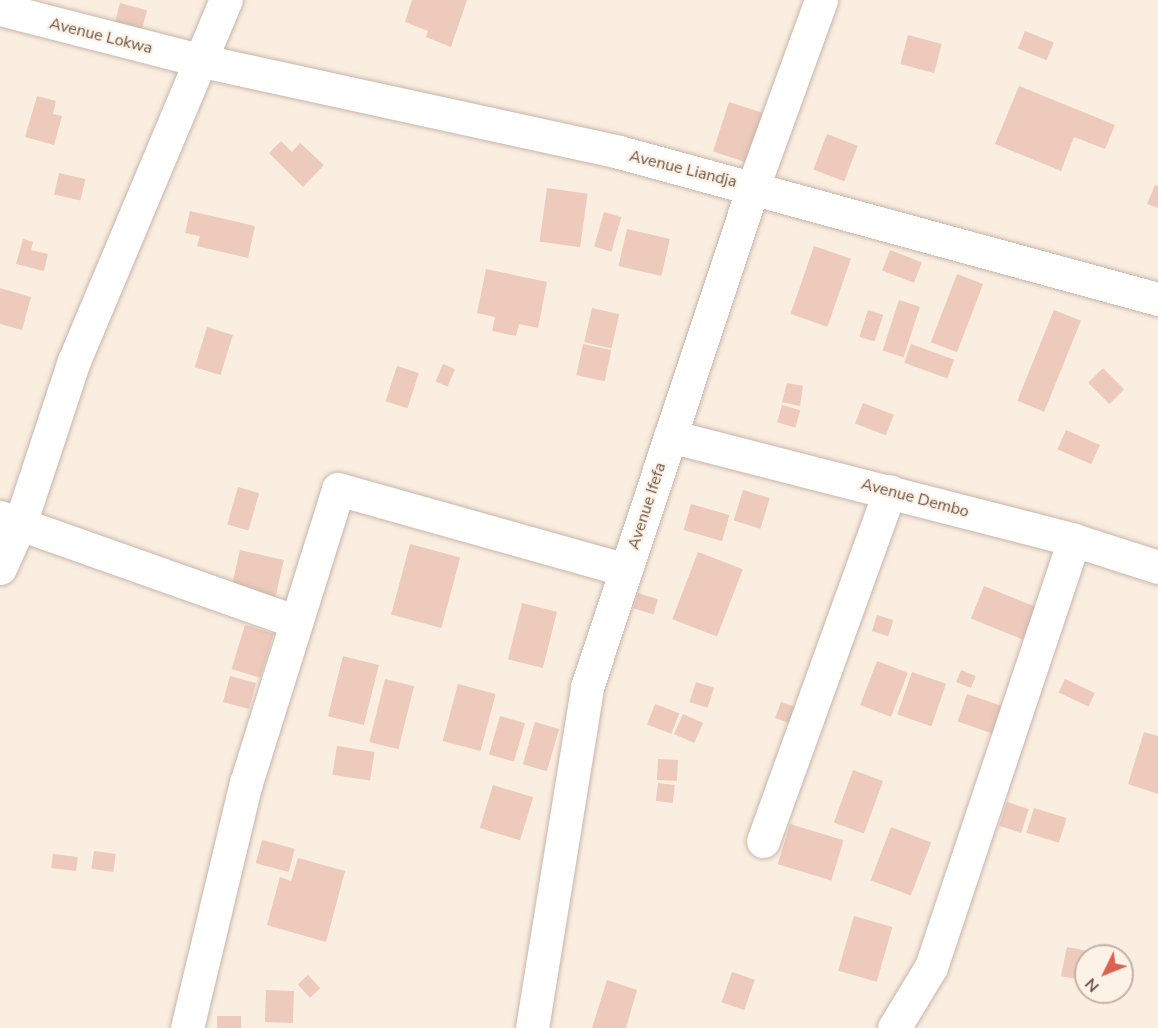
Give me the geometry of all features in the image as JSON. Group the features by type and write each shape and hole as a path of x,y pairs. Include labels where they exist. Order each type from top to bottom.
{"street":[{"path":"0,568 10,520 74,361 226,0"},
{"name":"Avenue Ifefa","path":"532,1028 586,687 753,187 821,0"},
{"name":"Avenue Lokwa","path":"0,9 202,61"},
{"name":"Avenue Liandja","path":"202,61 619,152 1158,299"},
{"name":"Avenue Dembo","path":"670,436 1074,540 1158,567"},
{"path":"187,1028 246,783 338,489 626,570"},
{"path":"763,841 890,491"},
{"path":"10,520 296,622"},
{"path":"894,1028 931,967 1074,540"}],"building":[{"path":"412,0 467,0 451,47 426,37 428,31 405,22"},
{"path":"120,3 147,10 141,32 114,25"},
{"path":"1025,31 1054,43 1047,60 1018,49"},
{"path":"908,35 942,44 934,73 900,64"},
{"path":"1019,86 1115,125 1105,149 1074,137 1061,171 995,144"},
{"path":"37,96 56,101 53,114 62,116 54,145 25,137"},
{"path":"729,102 770,115 754,165 713,151"},
{"path":"827,134 858,146 844,181 813,169"},
{"path":"281,141 292,152 300,143 324,165 303,187 269,153"},
{"path":"59,173 85,179 80,201 54,194"},
{"path":"1155,185 1158,186 1158,208 1147,204"},
{"path":"547,188 588,194 580,247 539,241"},
{"path":"190,211 255,226 248,258 197,246 200,236 185,233"},
{"path":"604,212 621,217 611,252 594,247"},
{"path":"627,229 670,239 661,276 618,266"},
{"path":"23,239 33,242 31,250 48,254 44,271 16,264"},
{"path":"814,246 851,259 827,327 791,314"},
{"path":"890,250 922,262 914,283 882,271"},
{"path":"486,269 547,282 538,328 519,324 516,336 492,331 495,317 477,313"},
{"path":"957,274 983,284 957,352 931,342"},
{"path":"0,288 31,297 22,330 0,324"},
{"path":"899,300 920,307 904,357 883,350"},
{"path":"592,308 619,314 611,348 584,342"},
{"path":"868,310 883,315 875,342 859,337"},
{"path":"1054,310 1081,321 1044,412 1017,401"},
{"path":"207,327 233,335 221,375 195,367"},
{"path":"583,344 611,350 605,381 576,375"},
{"path":"911,344 954,360 947,379 904,363"},
{"path":"443,364 455,369 448,387 436,381"},
{"path":"397,366 419,373 407,408 386,401"},
{"path":"1103,368 1124,389 1109,404 1088,383"},
{"path":"787,383 803,386 800,406 782,402"},
{"path":"863,403 894,415 886,435 855,424"},
{"path":"782,405 800,410 795,428 777,422"},
{"path":"1066,430 1100,445 1091,464 1057,449"},
{"path":"238,487 259,493 248,531 227,524"},
{"path":"743,490 770,498 760,529 734,521"},
{"path":"691,504 729,515 722,541 684,530"},
{"path":"410,544 460,557 441,628 391,615"},
{"path":"240,550 284,560 276,596 232,586"},
{"path":"698,552 743,569 717,636 672,619"},
{"path":"984,586 1036,607 1023,639 971,618"},
{"path":"638,593 658,599 653,614 633,608"},
{"path":"522,603 557,612 543,668 508,659"},
{"path":"877,615 893,620 888,636 872,631"},
{"path":"245,625 274,634 260,678 232,669"},
{"path":"343,656 379,665 364,725 328,716"},
{"path":"877,661 908,673 891,717 860,705"},
{"path":"961,670 976,676 971,688 956,682"},
{"path":"912,672 946,684 931,726 897,715"},
{"path":"230,676 256,683 249,709 223,702"},
{"path":"385,679 414,686 398,749 369,742"},
{"path":"1065,679 1095,693 1089,707 1059,693"},
{"path":"696,682 714,688 708,708 690,702"},
{"path":"458,684 496,694 480,751 443,741"},
{"path":"967,694 1005,707 995,734 958,721"},
{"path":"781,702 806,711 801,727 775,718"},
{"path":"655,704 679,713 671,734 647,725"},
{"path":"683,714 703,723 694,743 674,734"},
{"path":"500,716 525,723 514,762 489,754"},
{"path":"535,722 559,729 547,771 523,764"},
{"path":"1144,732 1158,736 1158,794 1128,784"},
{"path":"337,746 375,752 370,781 332,775"},
{"path":"658,759 678,760 677,781 657,780"},
{"path":"853,770 883,781 864,834 834,823"},
{"path":"658,783 675,785 673,803 656,801"},
{"path":"493,785 533,797 520,840 480,828"},
{"path":"1007,802 1029,809 1021,833 999,826"},
{"path":"1034,808 1067,818 1059,843 1026,833"},
{"path":"790,824 844,840 831,881 778,864"},
{"path":"891,827 931,842 911,896 871,880"},
{"path":"262,840 295,849 289,872 256,863"},
{"path":"94,851 116,854 113,872 91,869"},
{"path":"53,854 78,857 76,871 51,868"},
{"path":"298,858 345,871 326,942 267,925 280,877 291,881"},
{"path":"854,916 892,927 877,982 838,971"},
{"path":"1067,947 1074,948 1074,979 1061,976"},
{"path":"732,972 755,980 744,1010 722,1002"},
{"path":"308,975 320,988 310,998 298,985"},
{"path":"607,980 637,990 626,1028 592,1028"},
{"path":"266,990 294,991 293,1023 265,1022"},
{"path":"217,1016 241,1016 241,1028 217,1028"}]}
